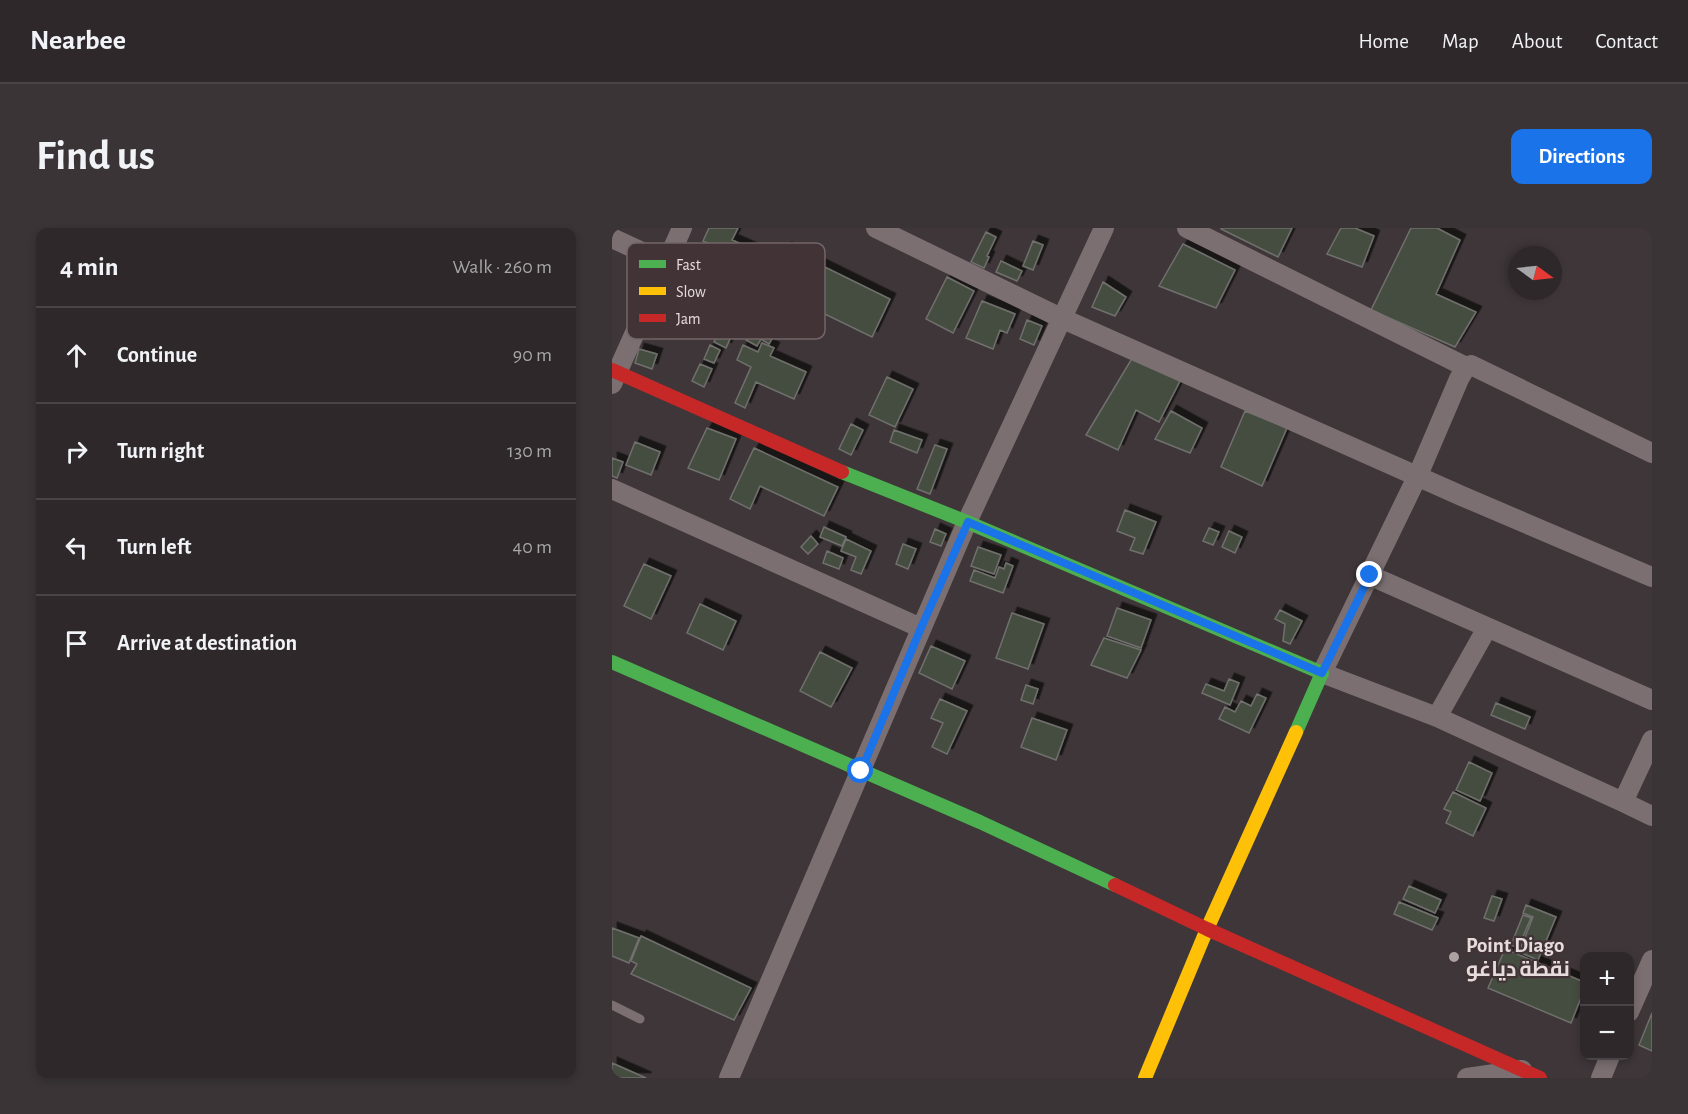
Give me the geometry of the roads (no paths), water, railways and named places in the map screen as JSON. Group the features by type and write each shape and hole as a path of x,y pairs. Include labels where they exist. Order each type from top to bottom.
{"street":[{"path":"675,243 682,228"},
{"path":"876,228 1061,318 1464,497 1652,577"},
{"path":"729,1078 921,628 1104,228"},
{"path":"1186,228 1466,367"},
{"path":"612,238 627,245"},
{"path":"631,339 614,375 825,465 968,522 1322,673 1437,717 1652,816"},
{"path":"1145,1078 1208,929 1322,673 1418,475 1466,367 1471,365 1652,453"},
{"path":"612,489 921,628"},
{"path":"1370,575 1652,700"},
{"path":"1437,717 1487,628"},
{"path":"612,662 980,822 1208,929 1531,1074"},
{"path":"1623,802 1652,740"},
{"path":"1632,1006 1652,960"},
{"path":"1600,1078 1608,1060"},
{"path":"1467,1078 1531,1074"}],"lane":[{"path":"612,1005 640,1018"}],"place":[{"name":"Point Diago نقطة دياغو","path":"1454,957"}]}
